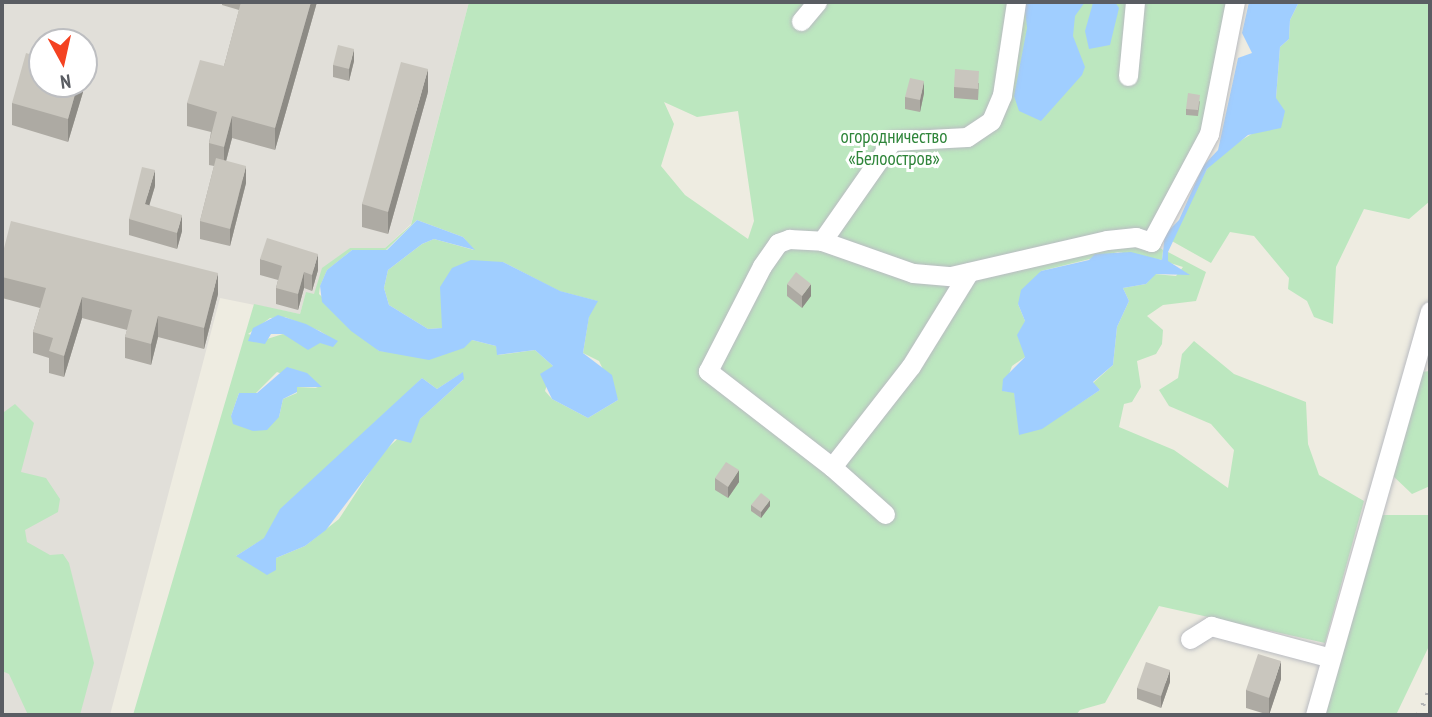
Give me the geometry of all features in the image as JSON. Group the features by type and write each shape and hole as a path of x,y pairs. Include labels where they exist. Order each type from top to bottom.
{"street":[{"path":"801,21 817,2"},
{"path":"821,241 892,141 967,137 990,121 1002,95 1016,2"},
{"path":"1128,76 1135,2"},
{"path":"885,514 832,467 708,371 778,243 789,239 821,241 912,273 969,272 1107,240 1136,237 1151,242 1209,133 1235,2"},
{"path":"832,467 911,366 969,272"},
{"path":"1315,715 1430,311"},
{"path":"1190,639 1211,626 1333,651"}],"shaded area":[{"path":"2,2 469,2 411,224 385,248 350,248 314,295 306,293 300,314 220,298 110,715 2,715"}],"green space":[{"name":"огородничество «Белоостров»","path":"469,2 1235,2 1215,116 1153,243 1163,250 1162,260 1118,252 1041,271 1018,304 1025,321 1025,357 1012,366 1003,391 1014,392 1017,410 1042,428 1100,390 1093,383 1113,365 1117,327 1129,301 1123,288 1146,284 1155,274 1176,276 1183,267 1167,262 1168,252 1206,272 1196,301 1163,305 1147,316 1163,330 1162,344 1156,354 1137,361 1141,387 1132,402 1124,404 1119,427 1174,450 1228,488 1234,450 1211,424 1169,406 1159,390 1178,378 1182,354 1194,341 1234,374 1306,402 1308,444 1319,475 1364,501 1325,643 1159,606 1105,703 1080,710 1076,715 133,715 254,304 300,314 306,292 314,294 322,268 350,248 385,248 411,225","holes":["664,102 697,117 738,111 754,221 748,239 685,195 661,166 674,124","417,220 463,237 474,250 434,239 422,244 388,270 384,288 389,305 428,329 442,328 503,262 559,291 597,301 589,316 583,353 599,361 618,400 588,418 552,399 545,391 553,366 535,350 498,355 496,346 472,340 397,352 379,351 319,294 327,270 352,250 386,250","285,317 329,337 320,343 283,334 267,339 248,334 270,318","277,372 318,388 297,387 297,393 283,399 279,417 231,416 239,393 256,393","462,373 463,380 382,453 339,519 305,546 276,558 236,556 265,538 422,378 437,389"]},
{"path":"1299,2 1430,2 1430,201 1409,219 1364,209 1336,267 1333,324 1314,317 1307,301 1288,289 1289,278 1254,236 1230,232 1211,263 1170,240 1207,169 1230,147 1260,129 1276,98 1280,47 1289,39 1290,20"},
{"path":"1430,371 1430,486 1412,494 1391,474 1421,372"},
{"path":"15,404 34,423 21,472 46,478 60,499 58,512 25,530 27,542 50,555 63,554 69,563 94,663 80,715 28,715 9,674 2,671 2,429 4,412"},
{"path":"1380,515 1430,515 1430,644 1396,715 1325,715"}],"water":[{"path":"1024,2 1085,2 1075,16 1073,36 1085,67 1082,75 1041,121 1019,111 1014,96 1027,28"},
{"path":"1115,2 1119,8 1110,45 1089,49 1085,31 1093,3"},
{"path":"1249,2 1299,2 1290,20 1289,39 1280,47 1276,98 1285,111 1281,128 1248,135 1207,169 1168,252 1168,261 1190,275 1156,274 1146,284 1123,288 1129,301 1117,327 1113,365 1093,382 1100,390 1042,429 1019,435 1014,393 1002,391 1003,379 1025,357 1017,335 1025,321 1018,304 1021,290 1041,271 1089,260 1095,254 1131,252 1162,260 1165,234 1179,220 1203,166 1218,150 1238,58 1252,53 1242,33"},
{"path":"417,220 463,237 475,250 434,239 422,244 388,270 384,288 389,305 428,329 442,328 440,287 452,268 471,260 503,262 560,291 598,301 589,317 583,353 612,375 618,400 588,418 552,399 540,374 553,366 535,350 497,355 496,346 472,340 464,348 429,360 379,351 351,331 322,302 320,286 327,270 352,250 387,250"},
{"path":"278,315 306,324 338,341 333,347 320,343 308,350 283,334 271,334 265,344 248,341 253,328"},
{"path":"287,367 307,373 322,387 297,387 297,392 283,399 279,417 267,430 253,431 233,424 231,416 239,393 257,393"},
{"path":"463,372 464,379 420,419 411,443 395,439 326,530 305,546 276,558 276,570 267,575 236,556 264,538 280,509 422,378 437,389"}],"building":[{"path":"241,2 311,2 275,128 232,116 224,147 209,143 217,112 187,103 200,60 224,66"},
{"path":"338,45 354,49 349,69 333,65"},
{"path":"26,53 28,98 74,98 68,119 12,103"},
{"path":"401,62 428,69 388,212 362,204"},
{"path":"955,69 979,71 978,89 954,87"},
{"path":"910,78 924,81 920,100 905,97"},
{"path":"1188,93 1200,95 1198,110 1186,109"},
{"path":"216,158 246,166 230,229 200,221"},
{"path":"142,167 155,170 145,204 182,215 177,233 129,219"},
{"path":"11,221 218,273 204,328 158,316 151,344 125,337 132,310 82,297 64,356 49,351 53,338 33,332 46,288 2,277 2,256"},
{"path":"267,238 318,254 312,275 304,272 298,294 276,288 282,266 260,259"},
{"path":"796,272 811,284 802,296 787,284"},
{"path":"726,462 739,470 728,487 715,478"},
{"path":"761,493 770,500 761,512 751,505"},
{"path":"1258,654 1281,661 1269,698 1246,690"},
{"path":"1146,662 1170,670 1161,696 1137,688"}],"railway":[{"path":"1418,715 1430,688"}]}
